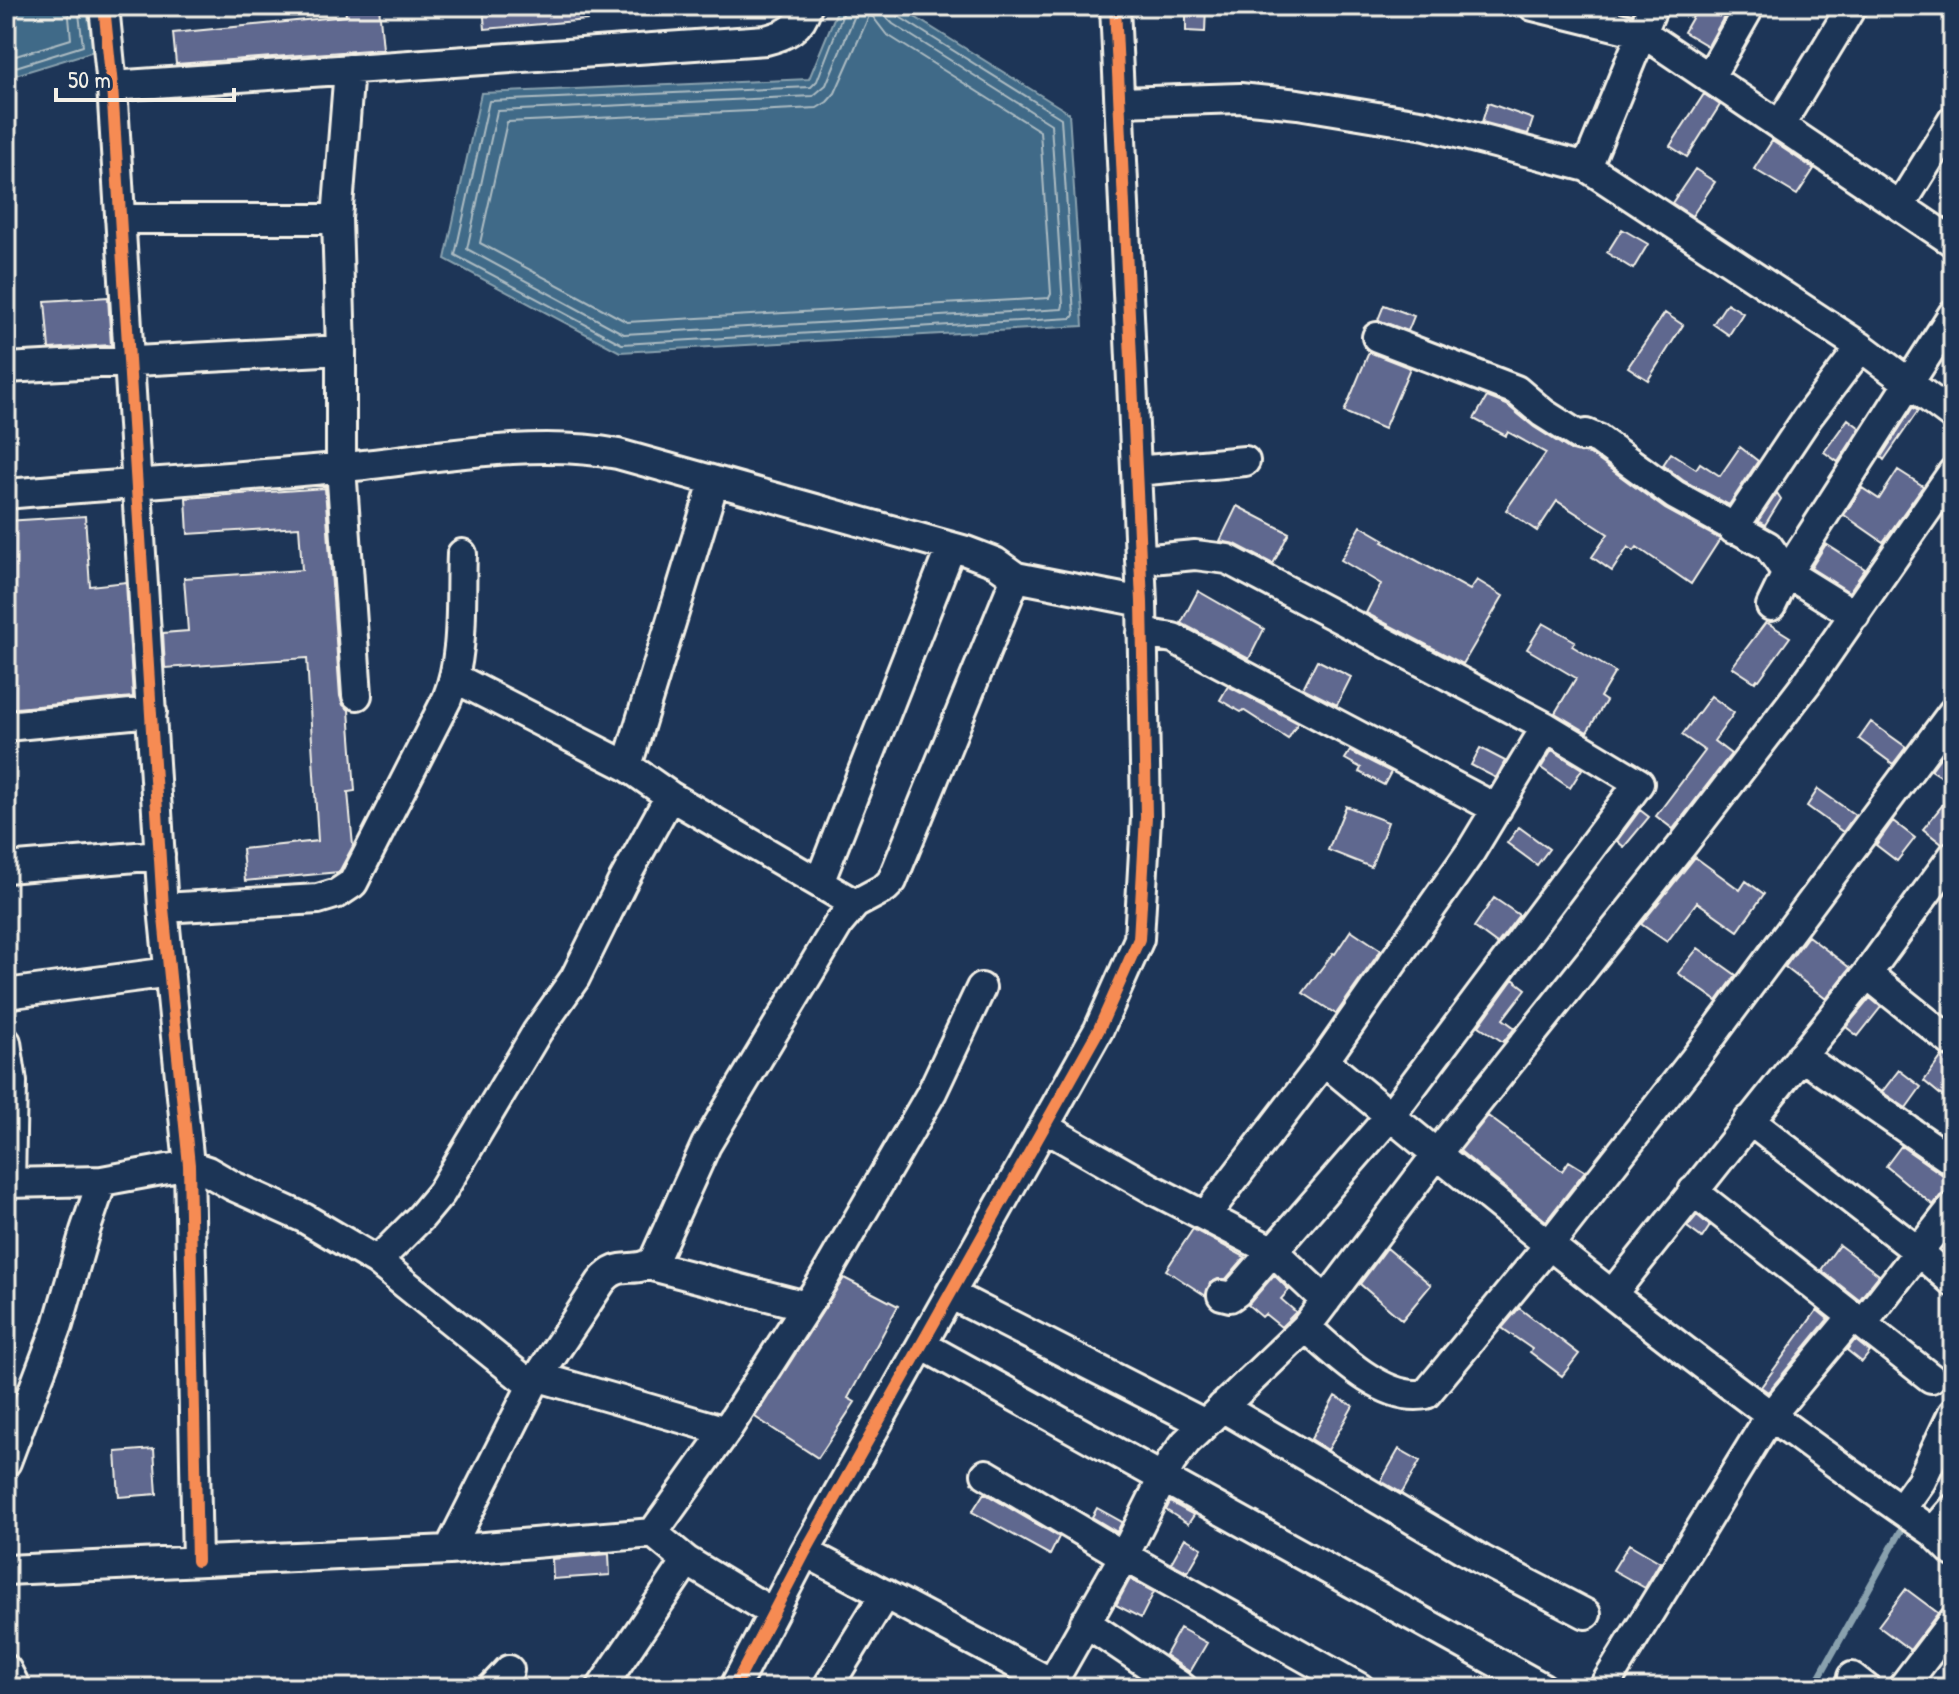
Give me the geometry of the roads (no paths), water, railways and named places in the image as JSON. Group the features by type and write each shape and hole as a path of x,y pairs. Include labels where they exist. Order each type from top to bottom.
{"street":[{"path":"104,6 112,86 163,908 189,1165 197,1561"},
{"path":"112,86 766,40 785,35 796,27 807,6"},
{"path":"734,1688 805,1552 885,1415 1099,1029 1139,939 1146,817 1142,602 1115,6"},
{"path":"1533,6 1565,10 1643,33 1953,242"},
{"path":"1587,167 1653,6"},
{"path":"1709,78 1750,6"},
{"path":"1780,125 1852,6"},
{"path":"349,69 337,219 341,467 357,695"},
{"path":"1121,102 1224,98 1298,104 1426,125 1587,167 1861,347 1953,416"},
{"path":"1900,206 1953,120"},
{"path":"120,219 337,219"},
{"path":"1771,606 1787,573 1953,314"},
{"path":"1377,337 1516,390 1543,413 1581,437 1586,434 1598,439 1675,495 1768,546 1787,573 1855,615"},
{"path":"1733,529 1807,418 1861,347"},
{"path":"6,368 341,350"},
{"path":"6,494 544,447 586,448 618,454 951,547 995,562 1016,577 1142,602"},
{"path":"1136,471 1245,461"},
{"path":"805,1552 1051,1685 1124,1556 1171,1462 1213,1415 1306,1327 1558,998 1684,843 1855,615 1953,472"},
{"path":"627,766 714,482"},
{"path":"819,883 951,547"},
{"path":"163,908 318,899 338,893 353,883 455,678 462,554"},
{"path":"1140,560 1195,555 1227,559 1546,727 1639,783 1390,1116 1237,1292 1230,1297 1222,1295"},
{"path":"648,1265 659,1253 706,1145 839,923 855,904 892,881 1016,577"},
{"path":"1142,633 1173,638 1497,809"},
{"path":"455,678 627,766 670,796 855,904"},
{"path":"6,726 152,712"},
{"path":"1306,1327 1346,1363 1390,1389 1412,1397 1426,1394 1549,1245 1697,1056 1953,712"},
{"path":"1206,1215 1324,1061 1471,851 1546,727"},
{"path":"377,1261 441,1193 537,1032 575,978 670,796"},
{"path":"6,868 160,855"},
{"path":"1613,1293 1867,974 1953,856"},
{"path":"6,994 170,972"},
{"path":"1867,974 1953,1043"},
{"path":"653,1533 726,1431 806,1306 932,1092 981,988"},
{"path":"6,1042 9,1082 8,1183 102,1181 189,1165 207,1171 304,1218 377,1261 536,1381 726,1431"},
{"path":"1801,1056 1953,1161"},
{"path":"1324,1061 1549,1245 1770,1416 1922,1525"},
{"path":"1749,1120 1953,1282"},
{"path":"1044,1127 1154,1190 1273,1251 1326,1301"},
{"path":"6,1462 58,1325 102,1181"},
{"path":"1693,1191 1931,1378"},
{"path":"1603,1688 1770,1416 1919,1252 1953,1207"},
{"path":"449,1550 536,1381 608,1273 616,1268 648,1265 806,1306"},
{"path":"950,1294 1213,1415 1586,1614"},
{"path":"922,1345 1543,1688"},
{"path":"1922,1525 1921,1481 1953,1413"},
{"path":"986,1474 1124,1556 1360,1688"},
{"path":"1922,1525 1953,1509"},
{"path":"6,1570 449,1550 653,1533 687,1561 773,1613"},
{"path":"601,1688 687,1561"},
{"path":"827,1688 885,1594"},
{"path":"1902,1688 1953,1621"},
{"path":"1085,1622 1183,1688"},
{"path":"6,1669 16,1688"}],"water":[{"path":"6,6 86,6 94,51 6,78"},
{"path":"839,6 897,6 1069,113 1083,326 620,352 445,259 481,93 809,79"}],"waterway":[{"path":"1813,1688 1906,1522"}]}
